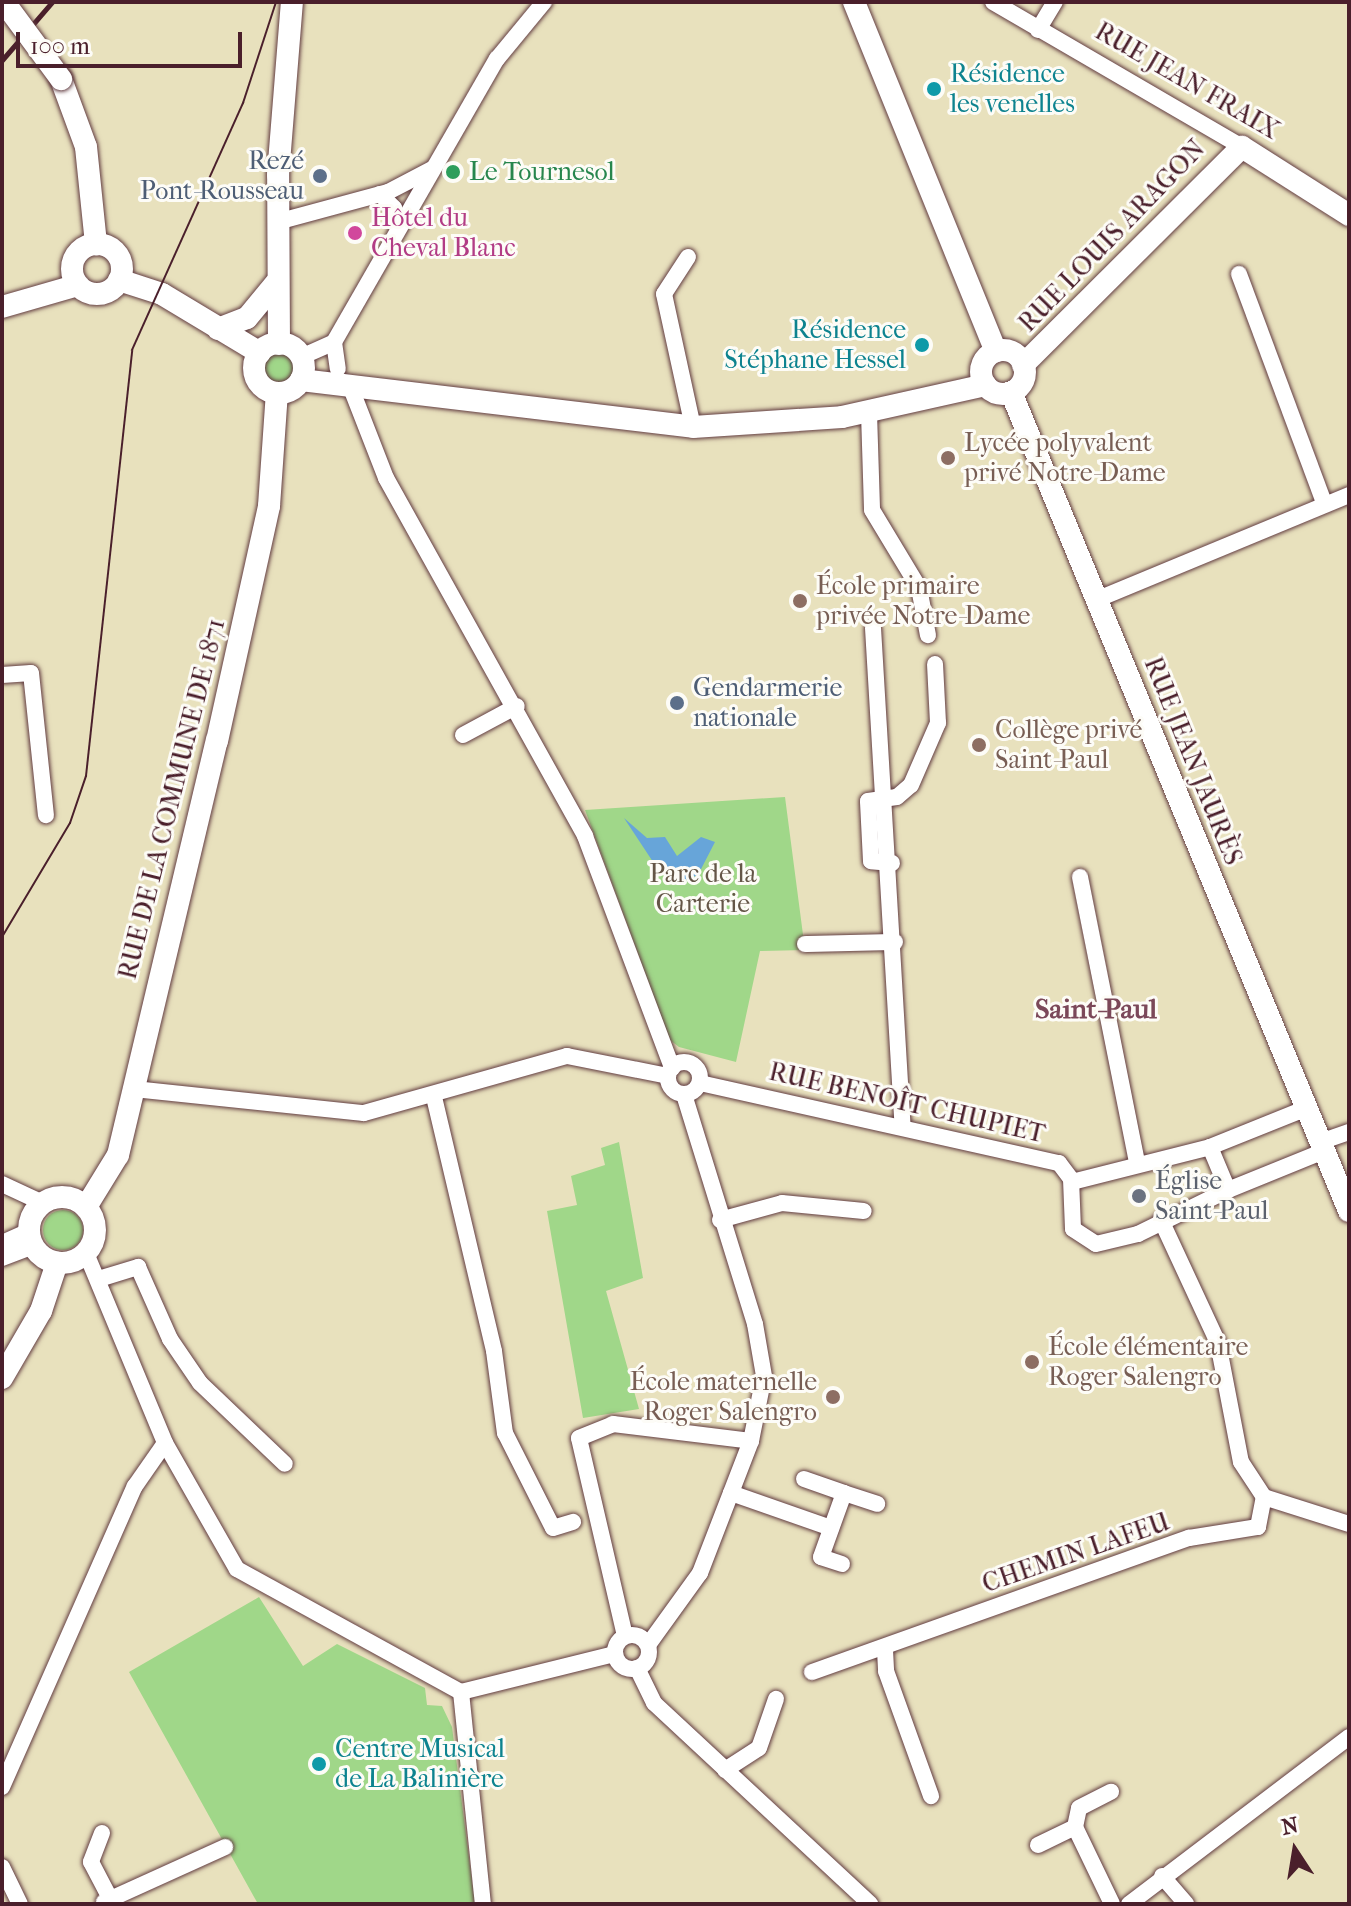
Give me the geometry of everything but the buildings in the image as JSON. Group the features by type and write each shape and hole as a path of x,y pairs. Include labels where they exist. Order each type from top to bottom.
{"street":[{"path":"4,2 61,79 86,147 96,244"},
{"path":"292,2 283,37 276,283 269,348 256,377 277,393 302,366 334,342 497,59 544,2"},
{"path":"854,2 996,351"},
{"name":"RUE JEAN FRAIX","path":"993,2 1242,147 1349,215"},
{"path":"1038,30 1055,2"},
{"name":"RUE LOUIS ARAGON","path":"1023,365 1242,147"},
{"path":"277,222 380,194 432,169"},
{"path":"380,194 394,208 398,230"},
{"path":"96,244 118,255 119,280"},
{"path":"78,285 74,260 96,244"},
{"path":"688,257 664,294 693,427"},
{"path":"1239,274 1324,503"},
{"path":"2,307 78,285 100,294 119,280"},
{"path":"119,280 162,294 218,329 269,348 302,366 609,422 693,427 869,413 985,385 1011,392 1024,379 1023,365 1012,352 996,351 983,363 985,385"},
{"path":"218,329 247,318 276,283"},
{"path":"334,342 344,376 386,478 517,706 585,836 670,1072 684,1095 762,1350 761,1407 700,1573 648,1645 637,1668"},
{"name":"RUE JEAN JAURÈS","path":"1011,392 1349,1211"},
{"name":"RUE DE LA COMMUNE DE 1871","path":"86,1207 116,1163 134,1089 269,506 277,393"},
{"path":"869,413 872,510 919,588 928,635"},
{"path":"1098,599 1349,495"},
{"path":"873,628 889,797"},
{"path":"903,1126 892,863 871,861 868,801 889,797 911,785 938,723 935,664"},
{"path":"2,675 31,673 46,815"},
{"path":"463,735 517,706"},
{"path":"1080,877 1137,1163"},
{"path":"805,944 895,942"},
{"path":"134,1089 345,1113 434,1097 567,1056 670,1072"},
{"name":"RUE BENOÎT CHUPIET","path":"670,1072 689,1063 700,1083 1053,1161 1072,1182"},
{"path":"684,1095 700,1083"},
{"path":"434,1097 494,1351 505,1433 553,1528 573,1522"},
{"path":"1307,1108 1210,1147 1137,1163 1072,1182 1070,1218 1091,1243 1119,1241 1349,1132"},
{"path":"1210,1147 1228,1190"},
{"path":"2,1184 43,1203 62,1197 86,1207 95,1227 86,1253"},
{"path":"2,1258 31,1238 43,1203"},
{"path":"720,1220 782,1203 864,1211"},
{"path":"1161,1220 1218,1343 1241,1462 1264,1497 1349,1524"},
{"path":"2,1243 31,1238"},
{"path":"31,1238 57,1263"},
{"path":"57,1263 86,1253"},
{"path":"86,1253 102,1278 165,1443 237,1569 461,1692 615,1654 625,1636 579,1438 613,1424 751,1441"},
{"path":"2,1378 41,1311 57,1263"},
{"path":"102,1278 127,1265 142,1273 170,1339 200,1383 285,1464"},
{"path":"2,1787 140,1476 165,1443"},
{"path":"804,1479 877,1504"},
{"path":"731,1493 831,1528"},
{"path":"842,1564 821,1557 844,1493"},
{"name":"CHEMIN LAFEU","path":"812,1672 885,1650 1189,1538 1258,1527 1264,1497"},
{"path":"625,1636 648,1645"},
{"path":"885,1650 886,1671 931,1796"},
{"path":"615,1654 626,1668 637,1668"},
{"path":"637,1668 654,1703 870,1904"},
{"path":"461,1692 483,1904"},
{"path":"725,1770 759,1748 776,1699"},
{"path":"1129,1904 1349,1737"},
{"path":"1111,1792 1079,1808 1075,1827 1112,1904"},
{"path":"1038,1845 1075,1827"},
{"path":"102,1833 91,1862 109,1902 225,1847"},
{"path":"2,1867 20,1904"},
{"path":"1162,1876 1186,1904"}],"green space":[{"path":"279,352 285,353 293,361 293,373 285,381 279,382 273,381 265,373 264,367 265,361 273,353"},
{"name":"Parc de la Carterie","path":"785,797 805,950 760,951 736,1062 679,1047 670,1040 585,810"},
{"path":"619,1142 643,1278 606,1291 639,1409 583,1418 547,1211 577,1205 571,1176 605,1165 601,1148"},
{"path":"63,1210 77,1216 83,1230 77,1244 63,1250 49,1244 43,1230 49,1216"},
{"path":"259,1597 303,1666 337,1644 425,1688 427,1705 442,1706 452,1727 475,1904 258,1904 129,1672"}],"water":[{"path":"624,818 647,838 665,837 677,856 701,837 715,842 698,875 679,883 659,871"}],"tram line":[{"path":"2,937 70,823 86,776 132,350 243,103 276,2"}],"railway":[{"path":"2,60 52,2"}],"place":[{"name":"Résidence les venelles","path":"934,89"},
{"name":"Le Tournesol","path":"453,172"},
{"name":"Rezé Pont-Rousseau","path":"320,176"},
{"name":"Hôtel du Cheval Blanc","path":"355,233"},
{"name":"Résidence Stéphane Hessel","path":"922,345"},
{"name":"Lycée polyvalent privé Notre-Dame","path":"948,458"},
{"name":"École primaire privée Notre-Dame","path":"800,601"},
{"name":"Gendarmerie nationale","path":"677,703"},
{"name":"Collège privé Saint-Paul","path":"979,745"},
{"name":"Église Saint-Paul","path":"1139,1196"},
{"name":"École élémentaire Roger Salengro","path":"1032,1362"},
{"name":"École maternelle Roger Salengro","path":"833,1397"},
{"name":"Centre Musical de La Balinière","path":"319,1764"}],"district":[{"name":"Saint-Paul","path":"1096,1009"}]}
